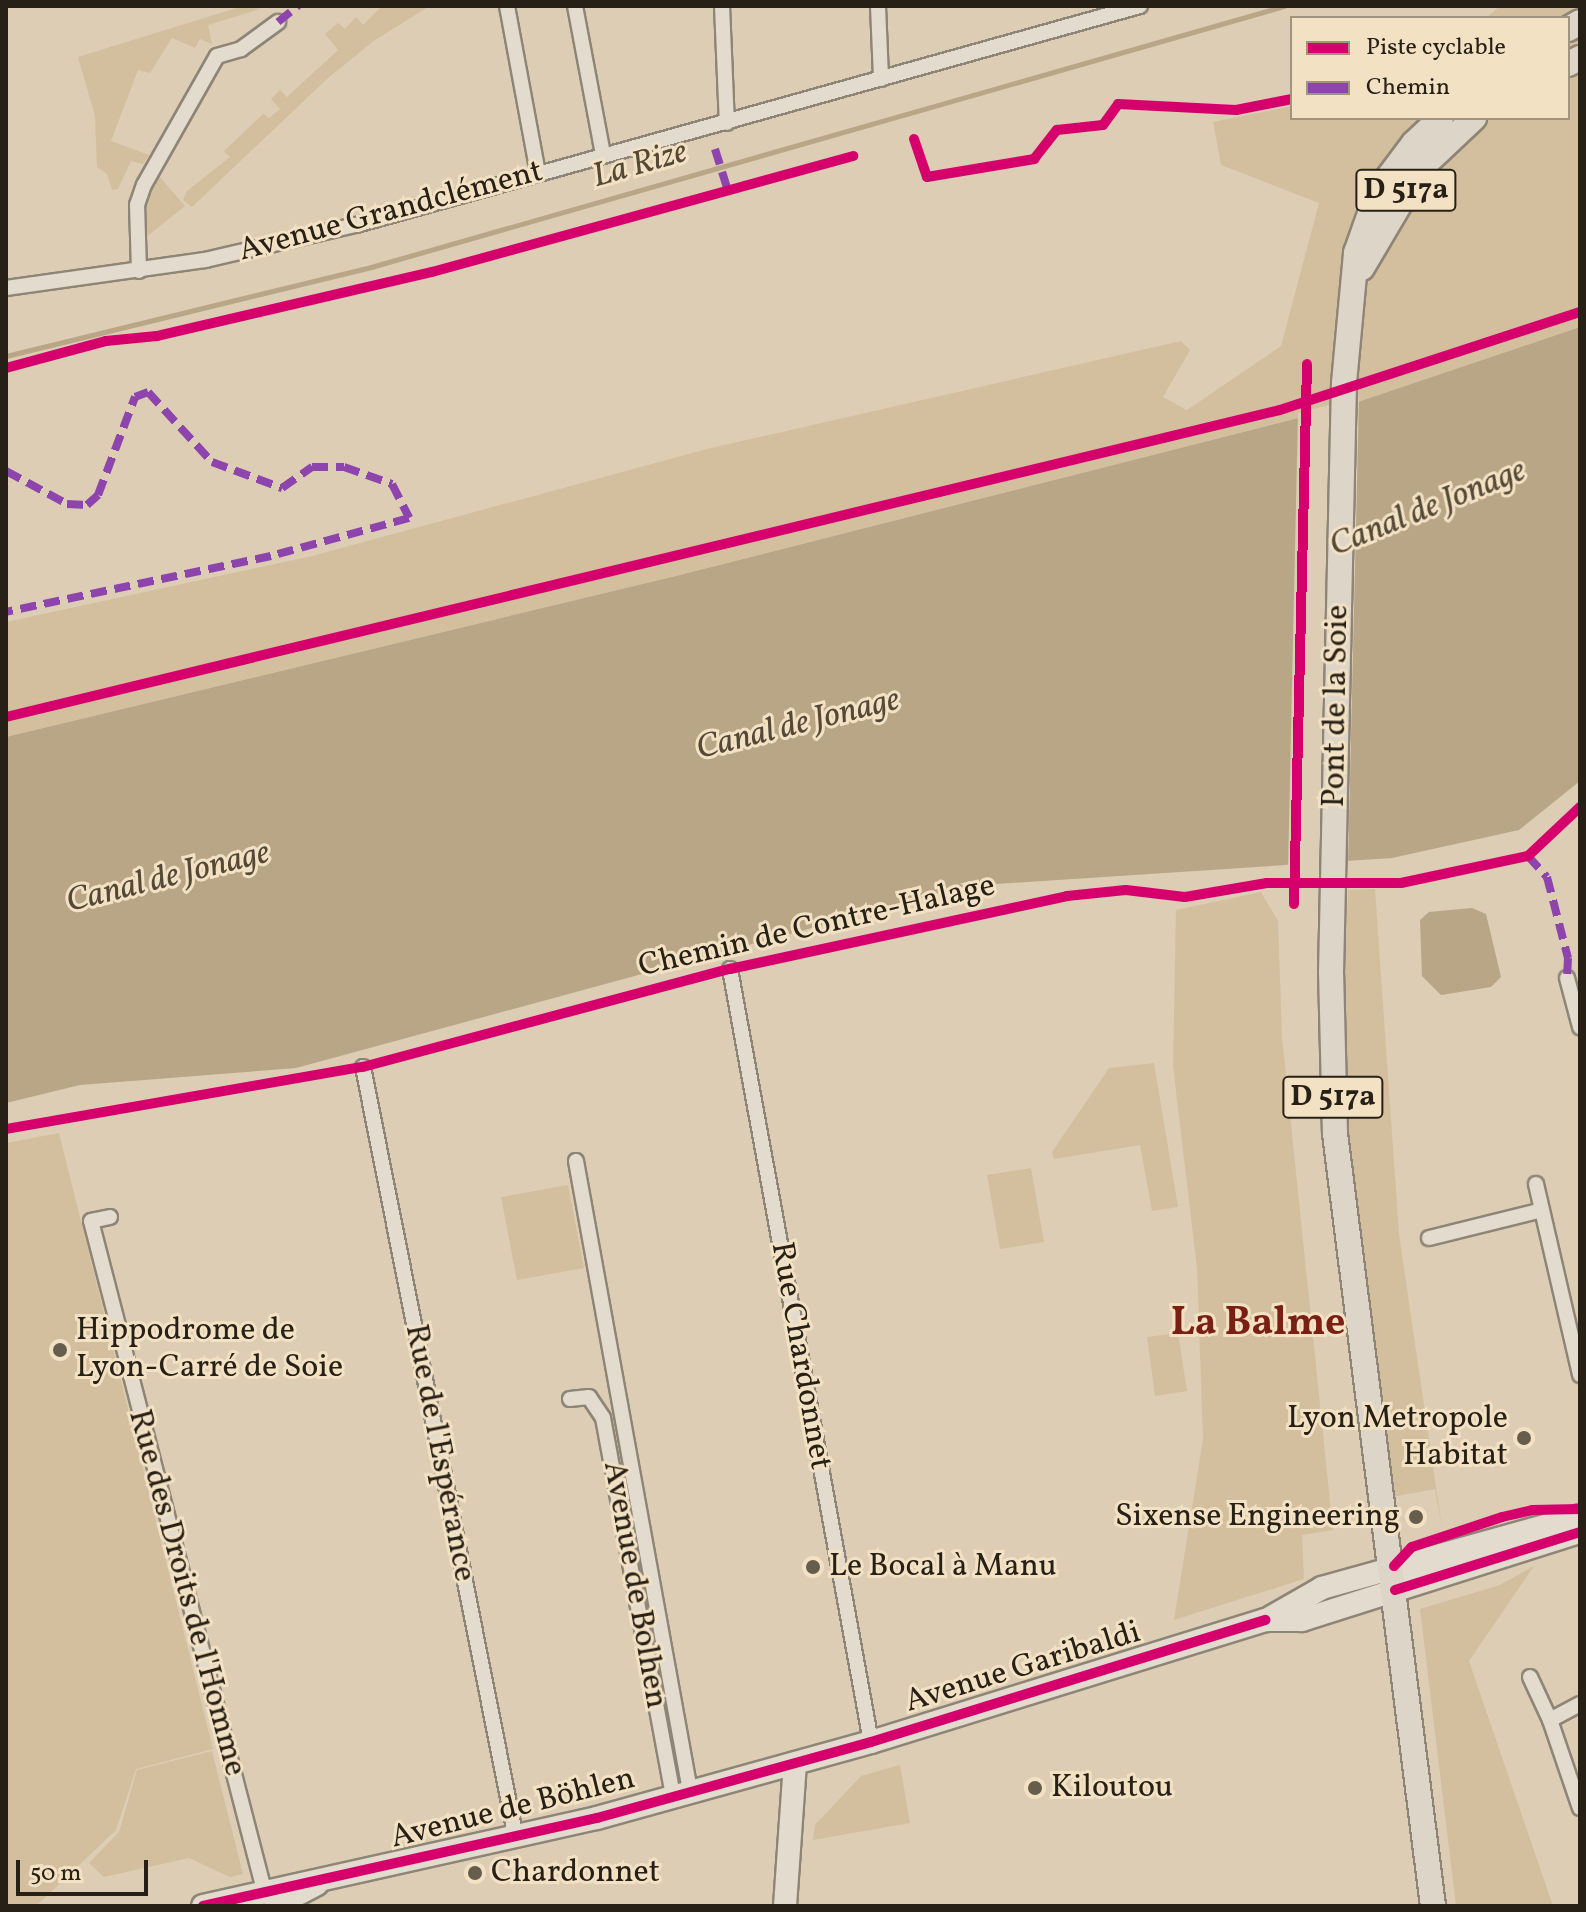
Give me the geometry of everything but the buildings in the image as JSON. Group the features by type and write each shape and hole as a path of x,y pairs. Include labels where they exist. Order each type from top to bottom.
{"main road":[{"name":"D 517a","path":"1355,276 1362,227 1378,191 1439,120"},
{"name":"D 517a","path":"1355,276 1421,168 1472,120"},
{"name":"Pont de la Soie","path":"1355,276 1347,348 1333,920 1335,1134 1395,1578"},
{"name":"Avenue Garibaldi","path":"795,1763 1266,1620 1302,1620 1395,1578 1580,1516"},
{"name":"Avenue Garibaldi","path":"1395,1578 1580,1532"},
{"path":"1395,1578 1433,1906"},
{"path":"785,1906 795,1763"},
{"name":"Avenue de Böhlen","path":"203,1906 270,1898 325,1879 516,1838 795,1763"}],"street":[{"path":"507,6 538,173"},
{"path":"575,6 603,154"},
{"path":"722,6 727,123"},
{"path":"878,6 881,79"},
{"name":"Avenue Grandclément","path":"6,288 139,271 356,225 1140,6"},
{"path":"139,271 137,205 202,81 217,56 241,49 278,22"},
{"name":"Rue Chardonnet","path":"730,969 871,1742"},
{"path":"1567,978 1580,1027"},
{"name":"Rue de l'Espérance","path":"363,1067 516,1838"},
{"path":"576,1161 682,1794"},
{"path":"1536,1184 1580,1375"},
{"path":"1429,1238 1542,1210"},
{"name":"Rue des Droits de l'Homme","path":"110,1217 91,1221 270,1898"},
{"name":"Avenue de Bolhen","path":"570,1399 589,1397 603,1418 682,1794"},
{"path":"1530,1677 1550,1720 1580,1808"},
{"path":"1550,1720 1580,1704"}],"shaded area":[{"path":"243,6 260,9 208,25 212,44 200,39 195,48 172,38 150,73 138,70 111,141 149,155 143,164 131,161 118,189 112,190 107,174 97,167 95,116 78,57"},
{"path":"382,6 430,6 375,40 328,78 192,207 183,200 187,191 230,157 224,151 263,114 269,118 280,109 271,99 280,90 287,97 338,50 325,34 338,23 345,29 356,17 363,25"},
{"path":"1500,6 1580,6 1580,327 1346,406 676,576 6,737 6,622 312,556 707,449 1181,341 1190,350 1163,397 1187,410 1281,346 1319,203 1221,165 1213,122 1290,106 1290,120 1570,120 1570,16 1488,16"},
{"path":"158,175 185,206 145,238 144,207"},
{"path":"1375,889 1399,1234 1442,1528 1435,1489 1392,1497 1365,1292 1343,1075 1340,920 1347,920 1348,890"},
{"path":"1261,892 1278,921 1282,1037 1333,1530 1302,1535 1304,1579 1174,1620 1203,1439 1197,1268 1173,1066 1176,910"},
{"path":"1154,1063 1178,1207 1152,1211 1140,1145 1054,1159 1052,1152 1109,1068"},
{"name":"Hippodrome de Lyon-Carré de Soie","path":"59,1133 213,1749 136,1769 116,1830 36,1906 6,1906 6,1143"},
{"path":"1031,1168 1044,1242 1000,1249 987,1175"},
{"path":"568,1185 584,1268 517,1280 501,1197"},
{"path":"1178,1333 1187,1391 1155,1396 1147,1337"},
{"path":"1534,1566 1469,1661 1553,1906 1456,1906 1420,1609 1500,1585"},
{"path":"212,1751 243,1874 230,1877 189,1858 104,1877 89,1863 119,1832 137,1770"},
{"path":"900,1765 910,1823 813,1840 815,1825 861,1776"}],"water":[{"name":"Canal de Jonage","path":"1580,327 1580,781 1519,830 1392,858 966,886 296,1068 80,1085 6,1103 6,737 676,576 1346,406"},
{"path":"1472,908 1486,914 1501,977 1491,987 1441,995 1422,976 1420,920 1429,912"}],"pier":[{"path":"1359,397 1348,865 1288,869 1298,413"}],"waterway":[{"name":"La Rize","path":"6,356 371,267 1284,6"}],"marked path":[{"path":"278,22 298,6"},
{"path":"715,149 728,191"},
{"path":"6,471 67,504 87,505 98,495 135,397 148,392 212,462 282,488 312,467 344,467 392,484 409,518 271,556 6,612"},
{"path":"1528,856 1547,877 1568,958 1567,978"}],"cycle path":[{"path":"914,139 927,177 1034,159 1057,130 1103,125 1118,104 1236,110 1290,99"},
{"path":"6,368 106,341 157,336 432,272 853,156"},
{"path":"6,717 1280,410 1580,312"},
{"path":"1294,904 1307,364"},
{"name":"Chemin de Contre-Halage","path":"6,1129 363,1067 730,969 1067,896 1126,890 1185,897 1267,883 1401,883 1528,856 1580,807"},
{"path":"1394,1566 1412,1547 1502,1517 1532,1510 1580,1509"},
{"path":"1395,1590 1580,1532"},
{"path":"203,1906 597,1818 871,1742 1266,1620"}],"place":[{"name":"Hippodrome de Lyon-Carré de Soie","path":"60,1350"},
{"name":"Lyon Metropole Habitat","path":"1524,1438"},
{"name":"Sixense Engineering","path":"1416,1517"},
{"name":"Le Bocal à Manu","path":"813,1567"},
{"name":"Kiloutou","path":"1035,1788"},
{"name":"Chardonnet","path":"475,1873"}],"district":[{"name":"La Balme","path":"1258,1324"}]}
